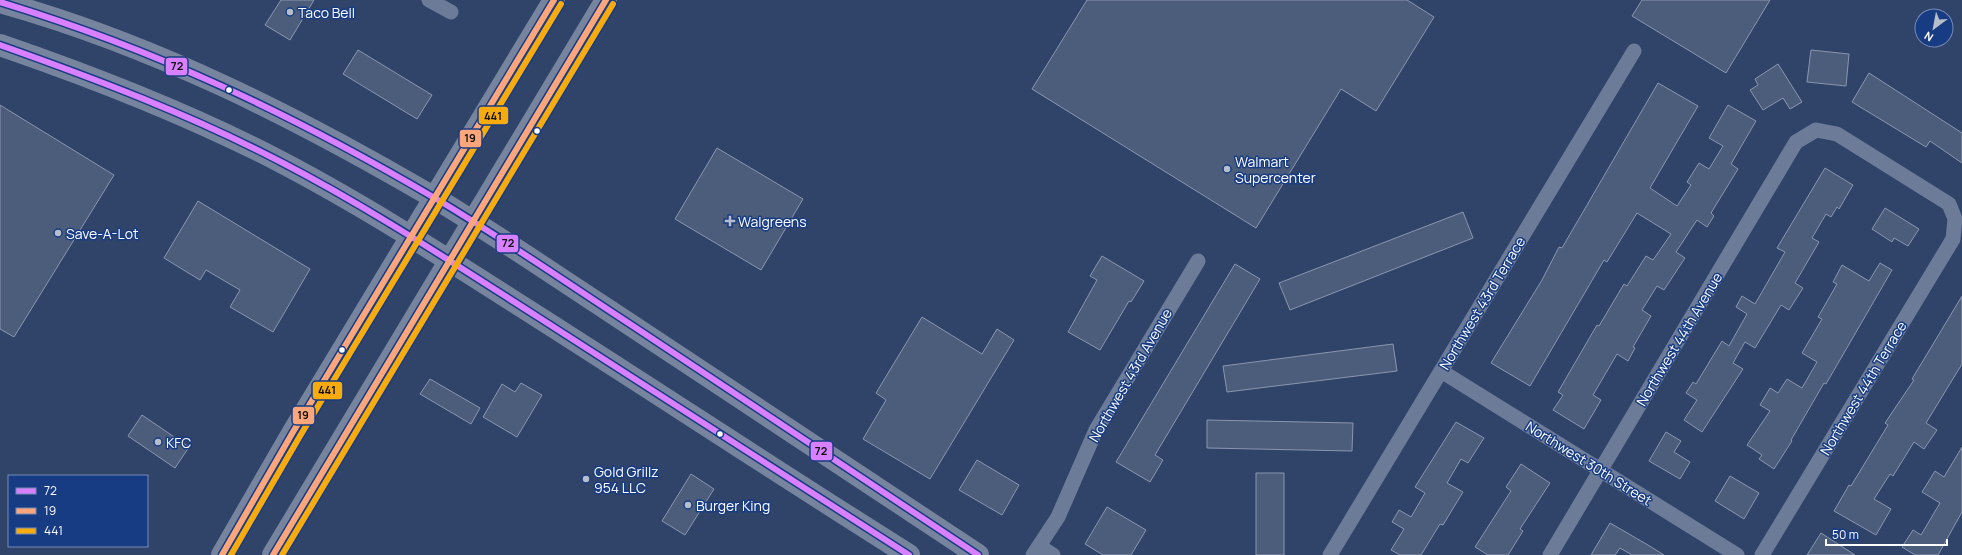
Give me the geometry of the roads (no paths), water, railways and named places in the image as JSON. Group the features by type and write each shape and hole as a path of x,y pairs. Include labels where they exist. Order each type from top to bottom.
{"main road":[{"path":"222,555 293,432 554,0"},
{"path":"273,555 472,221 606,0"},
{"path":"0,2 121,43 231,89 296,120 434,198 472,221 978,555"},
{"path":"0,45 95,79 241,142 282,163 449,260 909,555"}],"street":[{"path":"429,0 451,12"},
{"name":"Northwest 43rd Terrace","path":"1330,555 1634,51"},
{"name":"Northwest 44th Avenue","path":"1550,555 1796,142 1816,130 1837,134 1949,204 1955,219"},
{"name":"Northwest 44th Terrace","path":"1762,555 1953,239 1955,219"},
{"name":"Northwest 43rd Avenue","path":"1036,551 1058,518 1096,430 1198,261"},
{"name":"Northwest 30th Street","path":"1441,371 1737,555"},
{"path":"1036,551 1053,555"}],"place":[{"name":"Taco Bell","path":"290,12"},
{"name":"Walmart Supercenter","path":"1227,169"},
{"name":"Walgreens","path":"730,221"},
{"name":"Save-A-Lot","path":"58,233"},
{"name":"KFC","path":"158,442"},
{"name":"Gold Grillz 954 LLC","path":"586,479"},
{"name":"Burger King","path":"688,505"}]}
